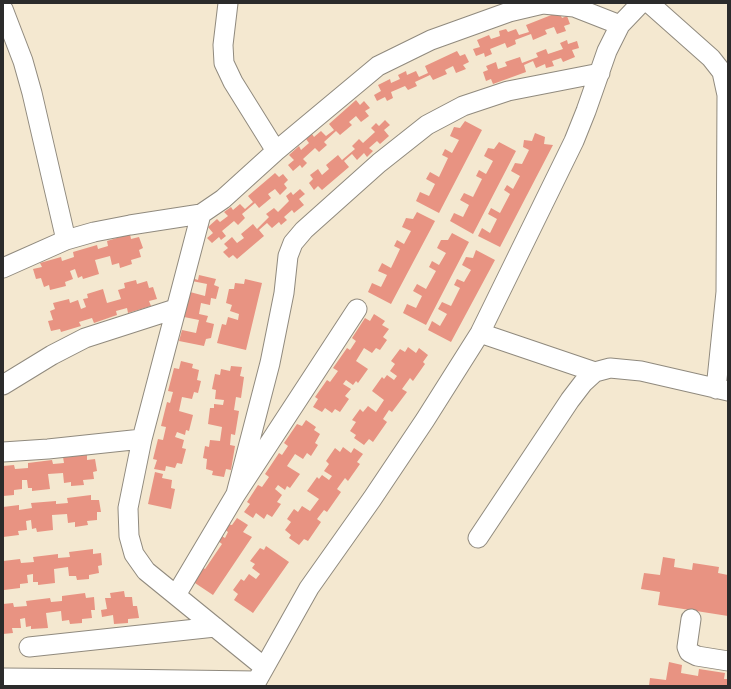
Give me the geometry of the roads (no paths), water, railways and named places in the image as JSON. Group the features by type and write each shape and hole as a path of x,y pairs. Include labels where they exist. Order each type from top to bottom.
{"street":[{"path":"228,3 223,44 224,63 233,82 276,151"},
{"path":"478,538 570,400 583,383 595,372 610,368 641,371 722,390 727,292 727,95 725,69 649,3"},
{"path":"3,268 66,240 94,232 201,214 223,199 276,151 378,66 431,40 502,14 543,4 628,11 607,51 574,140 480,333 394,466 309,588 258,678"},
{"path":"3,9 24,62 66,240"},
{"path":"236,494 270,363 284,293 288,256 293,243 304,230 379,163 433,122 463,106 508,91 600,72"},
{"path":"201,214 142,439 128,508 129,536 134,554 146,571 215,627 258,678"},
{"path":"3,385 52,355 84,338 175,309"},
{"path":"176,595 236,494 357,309"},
{"path":"480,333 595,372"},
{"path":"3,452 142,439"},
{"path":"691,619 687,647 689,652 697,656 728,662"},
{"path":"29,646 215,627"},
{"path":"3,678 258,678"}]}
